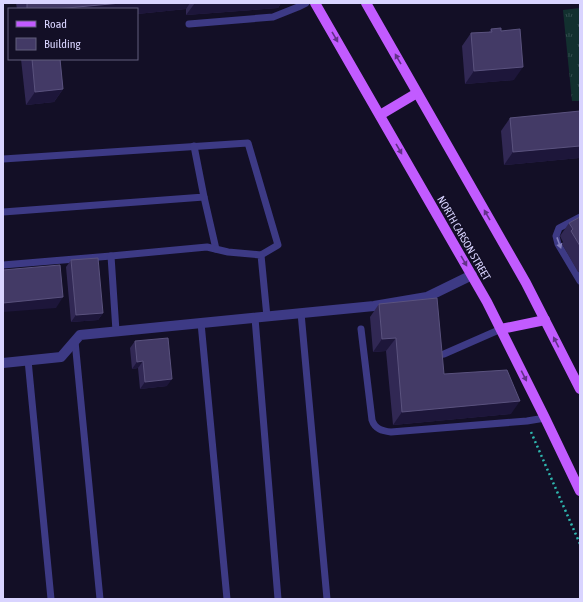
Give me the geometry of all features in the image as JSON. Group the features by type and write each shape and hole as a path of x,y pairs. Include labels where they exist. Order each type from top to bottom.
{"main road":[{"name":"NORTH CARSON STREET","path":"315,3 487,302 580,490"},
{"path":"366,3 526,283 580,389"},
{"path":"380,115 417,93"},
{"path":"500,329 545,320"}],"street":[{"path":"3,363 61,357 80,335 374,306 427,297 472,275"}],"lane":[{"path":"189,24 273,17 306,3"},
{"path":"3,159 248,143 278,245 261,255 228,252 207,247 3,265"},
{"path":"194,146 216,249"},
{"path":"3,212 204,197"},
{"path":"580,217 559,228 556,236 558,244 580,281"},
{"path":"261,255 267,317"},
{"path":"111,256 116,332"},
{"path":"301,313 327,599"},
{"path":"255,318 278,599"},
{"path":"201,323 227,599"},
{"path":"361,329 372,420 375,426 380,430 391,432 527,421 545,418"},
{"path":"444,354 500,329"},
{"path":"75,340 100,599"},
{"path":"28,360 51,599"}],"path":[{"path":"527,421 580,544"}],"green space":[{"path":"580,8 580,101 572,101 563,10"}],"building":[{"path":"27,3 121,3 67,8 27,8"},
{"path":"501,28 501,31 520,29 523,67 474,71 471,33 492,32 491,29"},
{"path":"32,60 60,60 63,89 35,92"},
{"path":"580,111 580,146 513,152 510,118"},
{"path":"580,217 580,246 571,231 573,229 569,223"},
{"path":"98,258 103,313 76,315 71,260"},
{"path":"60,265 63,297 3,303 3,270"},
{"path":"437,298 444,374 507,370 520,401 402,412 396,338 382,339 379,304"},
{"path":"168,338 172,379 145,382 143,361 137,362 135,341"}]}
